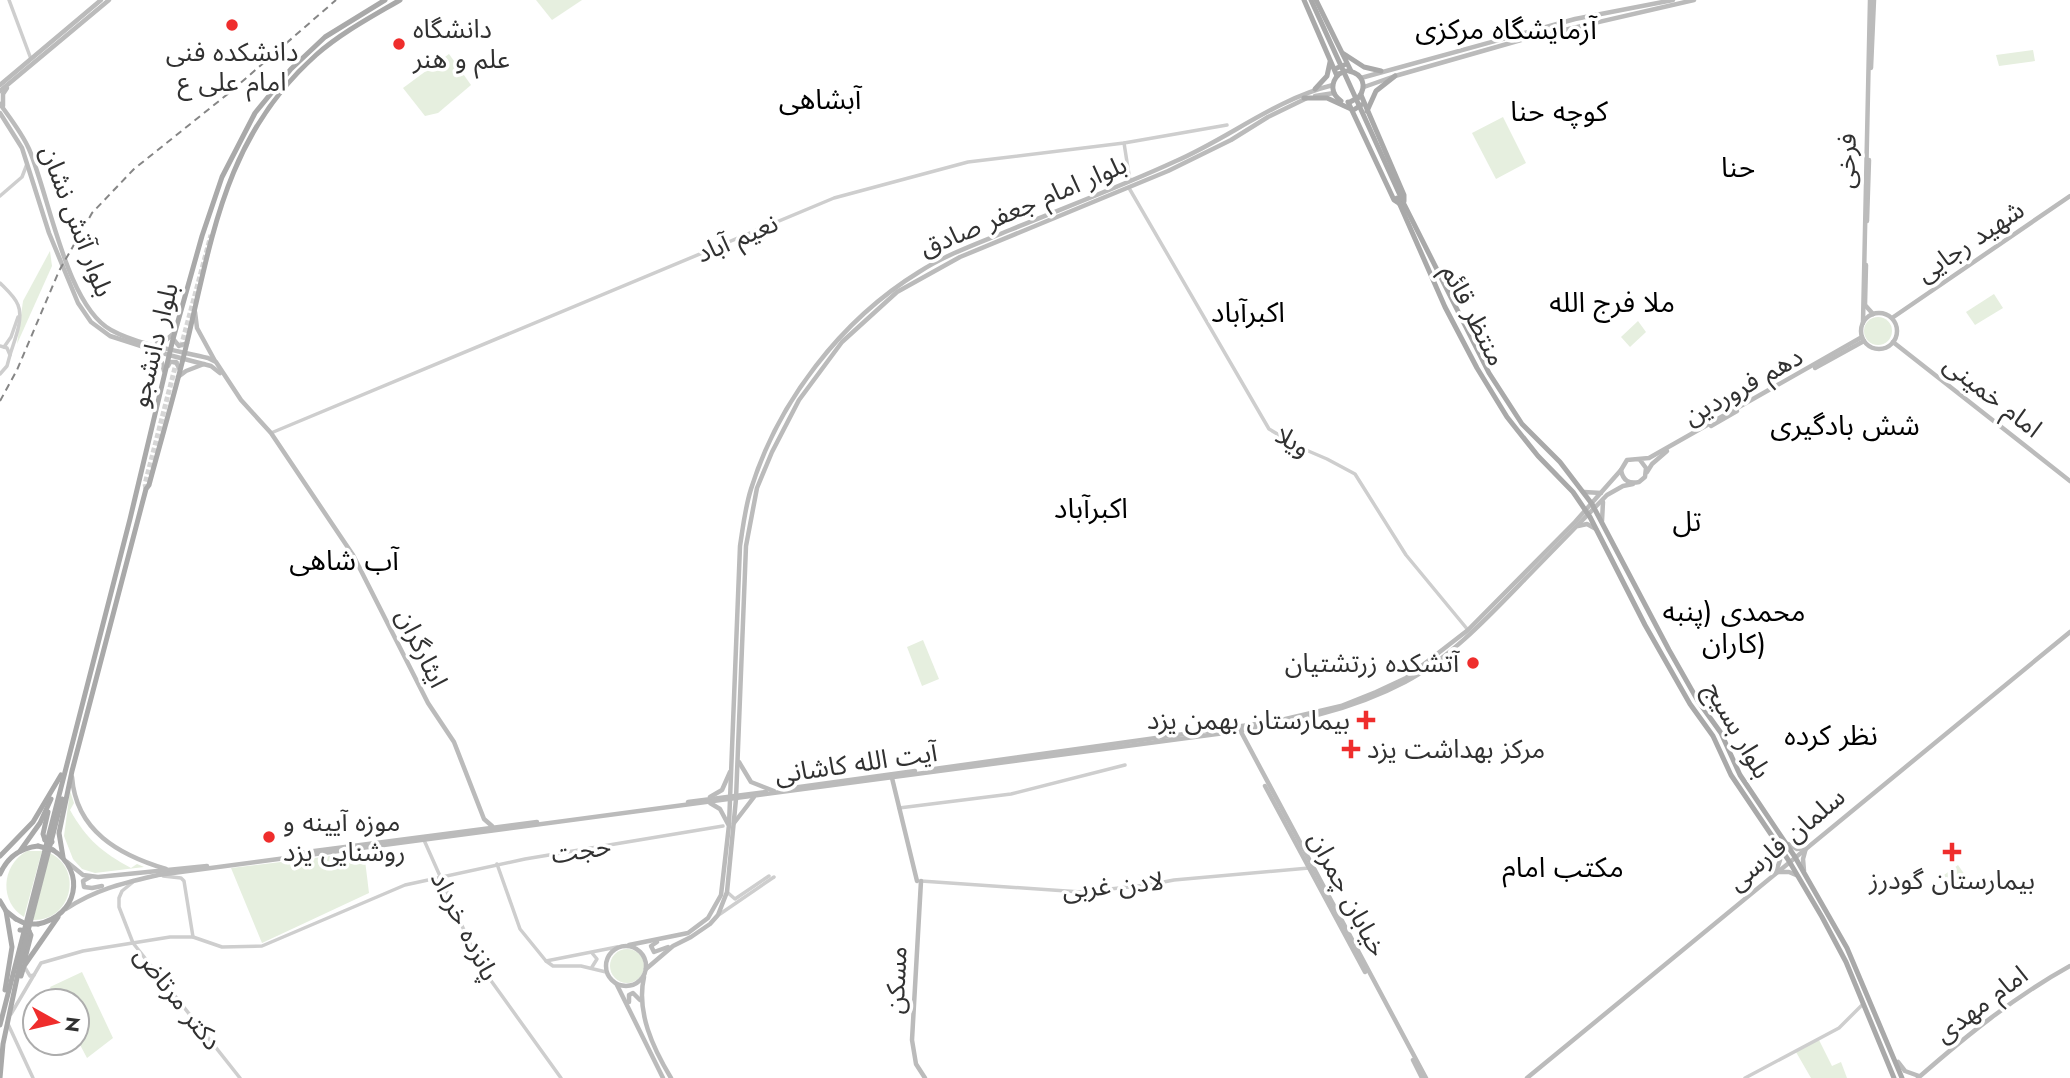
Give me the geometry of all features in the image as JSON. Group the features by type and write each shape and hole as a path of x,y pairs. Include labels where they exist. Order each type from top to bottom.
{"main road":[{"path":"0,83 8,81 76,25 101,0"},
{"path":"0,91 31,59 109,0"},
{"name":"بلوار دانشجو","path":"67,763 173,339 222,177 255,113 309,51 342,25 385,0"},
{"name":"بلوار دانشجو","path":"76,752 184,356 228,181 262,117 314,57 356,26 400,0"},
{"path":"1310,0 1347,67 1361,78 1363,87 1360,96 1351,107"},
{"path":"1310,0 1336,71 1331,94"},
{"name":"منتظر قائم","path":"1310,0 1360,117 1489,373 1522,424 1560,462 1593,506"},
{"name":"منتظر قائم","path":"1310,0 1367,124 1448,313 1477,368 1507,417 1587,512"},
{"path":"1361,78 1575,19 1672,0"},
{"path":"1363,87 1521,40 1695,0"},
{"name":"فرخی","path":"1872,0 1865,300 1873,314"},
{"name":"فرخی","path":"1863,323 1872,0"},
{"path":"1340,51 1364,67 1381,71"},
{"path":"1315,89 1330,72 1330,59"},
{"path":"1336,71 1347,67"},
{"path":"1374,74 1372,80 1376,83"},
{"path":"1365,108 1376,91 1395,76"},
{"path":"2,112 3,94 8,81"},
{"name":"بلوار امام جعفر صادق","path":"733,798 738,760 748,533 757,488 787,422 831,355 882,304 923,275 1096,198 1104,191 1178,160 1264,113 1315,89 1332,85"},
{"path":"1325,86 1331,94 1351,107 1394,200 1402,204 1404,195 1360,96"},
{"name":"بلوار امام جعفر صادق","path":"733,798 740,547 751,488 772,438 793,398 839,338 881,298 930,265 1096,198 1106,198 1231,140 1304,98 1331,94"},
{"path":"1304,98 1328,99 1351,107 1365,108"},
{"name":"بلوار آتش نشان","path":"0,104 28,162 47,226 84,313 93,324 110,336 184,356"},
{"name":"بلوار آتش نشان","path":"2,112 27,145 50,219 89,310 113,331 150,346"},
{"path":"0,122 8,125"},
{"path":"1104,191 1103,196 1106,198"},
{"name":"شهید رجایی","path":"1892,318 2070,196"},
{"name":"ایثارگران","path":"195,308 197,328 225,378"},
{"path":"1883,313 1892,318 1897,332 1893,342 1878,349 1868,345 1863,339 1863,323 1873,314 1883,313"},
{"path":"166,370 150,346 165,341 176,331"},
{"path":"173,339 179,346 187,343"},
{"name":"دهم فروردین","path":"1640,460 1659,453 1863,339"},
{"name":"دهم فروردین","path":"1646,473 1651,464 1668,451 1863,339"},
{"name":"امام خمینی","path":"1893,342 2070,481"},
{"path":"184,356 216,362"},
{"name":"ایثارگران","path":"184,356 215,368 271,433 361,569 428,703 454,742 486,822 496,827"},
{"path":"166,370 170,362 176,362 180,370"},
{"path":"178,378 186,370 205,364"},
{"path":"1542,459 1547,458 1550,453"},
{"path":"1584,492 1603,496 1643,480 1646,468 1640,460 1630,459 1603,496 1593,506"},
{"path":"1552,470 1554,464 1560,462"},
{"path":"1622,470 1625,480 1633,484"},
{"path":"1602,522 1603,496"},
{"path":"1577,498 1579,510 1576,524 1587,524 1597,530"},
{"name":"آیت الله کاشانی","path":"1238,730 1341,706 1407,681 1460,642 1593,506"},
{"name":"بلوار بسیج","path":"1593,506 1698,701 1717,727 1751,791 1754,803"},
{"name":"بلوار بسیج","path":"1587,512 1645,625 1690,704 1713,736 1731,775 1745,796 1754,803 1781,843 1789,861 1802,875"},
{"name":"آیت الله کاشانی","path":"733,798 1238,730 1342,710 1406,678 1468,630 1576,524"},
{"path":"1640,615 1649,610"},
{"path":"737,620 740,624 744,621"},
{"path":"1645,625 1655,621"},
{"path":"737,631 739,628 743,629"},
{"name":"سلمان فارسی","path":"1527,1078 2070,632"},
{"path":"1246,743 1246,736 1251,728"},
{"name":"خیابان چمران","path":"1238,730 1424,1078"},
{"name":"خیابان چمران","path":"1238,730 1309,868 1424,1078"},
{"path":"24,965 71,899 74,882 72,870 65,859 59,833 76,752"},
{"path":"9,1016 23,950 76,752"},
{"path":"738,760 743,773 751,782 774,791"},
{"path":"0,856 33,822 67,763"},
{"path":"3,1023 67,763"},
{"path":"661,940 651,946 651,950 673,946 702,931 718,915 727,892 728,825 720,809 707,801 722,790 732,768"},
{"path":"72,771 73,788 80,807 96,834 137,860 170,870"},
{"name":"آیت الله کاشانی","path":"91,877 170,870 477,829 755,796 892,776"},
{"name":"مسکن","path":"892,776 919,881 912,1040 916,1064 925,1078"},
{"path":"54,789 43,834 45,839 52,842 59,833"},
{"path":"1745,796 1751,791"},
{"path":"728,825 755,796"},
{"path":"663,1078 630,1009 606,972 606,960 617,947 688,933 699,926 716,906 723,883 733,798"},
{"name":"آیت الله کاشانی","path":"65,909 93,892 134,880 707,801"},
{"path":"0,874 40,824 50,802"},
{"name":"ایثارگران","path":"478,804 486,828"},
{"path":"477,829 481,816"},
{"path":"1802,875 1776,872 1781,843 1797,849 1806,848 1802,875 1847,948 1902,1078"},
{"name":"بلوار بسیج","path":"1781,843 1795,857 1802,875"},
{"path":"20,851 38,846 53,849 83,875 91,877"},
{"path":"0,864 8,861"},
{"path":"91,877 83,881 84,887 111,885"},
{"path":"0,902 6,911 26,924 38,924 58,917"},
{"path":"0,1078 12,939 6,911"},
{"path":"1830,924 1893,1078"},
{"path":"3,1023 9,1016 24,965 31,935 29,931 20,930 17,934 11,960"},
{"path":"629,945 643,954 645,972 641,1004"},
{"path":"616,984 634,985 673,946"},
{"name":"امام مهدی","path":"1919,1078 1967,1035 2015,999 2070,966"},
{"path":"630,1009 628,999 631,993 636,993 671,1078"},
{"path":"1870,1020 1878,1017"},
{"path":"1895,1059 1905,1071 1919,1078"}],"street":[{"path":"9,0 31,59"},
{"name":"نعیم آباد","path":"271,433 834,198 968,162 1124,143 1227,125"},
{"path":"1124,143 1130,181"},
{"path":"0,197 22,177 28,162"},
{"path":"22,177 32,177"},
{"name":"ویلا","path":"1129,188 1269,429 1355,474 1406,555 1468,630"},
{"path":"0,283 16,301 19,311 7,366 0,374"},
{"path":"10,355 2,346 11,337 19,311"},
{"path":"899,808 1011,794 1125,765"},
{"name":"حجت","path":"193,937 222,947 262,946 405,885 439,876 728,825"},
{"name":"پانزده خرداد","path":"424,840 479,964 561,1078"},
{"path":"497,864 520,929 546,961 553,966 592,967 606,972"},
{"name":"لادن غربی","path":"919,881 1081,892 1148,886 1174,880 1309,868"},
{"path":"9,1016 41,963 48,959 170,937 193,937 184,881 181,878 158,876"},
{"path":"727,892 735,899 769,876"},
{"path":"718,915 774,877"},
{"name":"دکتر مرتاض","path":"134,880 122,891 119,898 119,907 133,943 240,1078"},
{"path":"546,961 617,947"},
{"path":"590,952 597,959 592,967"},
{"path":"24,965 30,976 36,974"},
{"path":"1745,1078 1839,1028 1863,1004"},
{"path":"3,1023 33,1078"}],"green space":[{"path":"536,0 582,0 552,20"},
{"path":"2033,50 2035,61 1999,66 1996,55"},
{"path":"449,54 471,85 438,113 425,116 403,88"},
{"path":"1503,117 1526,163 1496,179 1472,133"},
{"path":"50,251 52,266 17,344 23,301"},
{"path":"1994,294 2003,308 1975,325 1966,312"},
{"path":"1878,317 1888,321 1892,331 1888,341 1878,345 1868,341 1864,331 1868,321"},
{"path":"1638,321 1646,332 1630,347 1621,337"},
{"path":"923,640 939,679 922,686 907,647"},
{"path":"70,791 74,803 70,810 89,837 103,851 131,868 137,864 144,867 95,873 82,869 73,859 64,836"},
{"path":"27,851 42,851 24,917 11,903 6,884 12,866"},
{"path":"364,852 369,893 262,943 231,868"},
{"path":"50,853 61,861 67,871 70,882 68,893 64,904 56,912 46,918 33,920"},
{"path":"1958,865 1970,882 1955,892 1944,875"},
{"path":"627,949 639,954 644,966 639,978 627,983 615,978 610,966 615,954"},
{"path":"82,972 89,987 50,987"},
{"path":"91,991 113,1038 91,1055"},
{"path":"1819,1040 1832,1066 1841,1062 1847,1078 1811,1078 1796,1052"}],"tunnel":[{"path":"181,347 211,235"},
{"path":"146,489 145,484 177,360"}],"railway":[{"path":"0,401 17,370 59,271 92,213 134,169 229,93 336,0"}],"place":[{"name":"دانشکده فنی امام علی ع","path":"232,25"},
{"name":"دانشگاه علم و هنر","path":"399,44"},
{"name":"آتشکده زرتشتیان","path":"1473,663"},
{"name":"بیمارستان بهمن یزد","path":"1366,720"},
{"name":"مرکز بهداشت یزد","path":"1351,749"},
{"name":"موزه آیینه و روشنایی یزد","path":"269,837"},
{"name":"بیمارستان گودرز","path":"1952,852"}],"district":[{"name":"آزمایشگاه مرکزی","path":"1506,29"},
{"name":"آبشاهی","path":"820,99"},
{"name":"کوچه حنا","path":"1559,111"},
{"name":"حنا","path":"1738,167"},
{"name":"ملا فرج الله","path":"1612,302"},
{"name":"اکبرآباد","path":"1248,312"},
{"name":"شش بادگیری","path":"1845,425"},
{"name":"اکبرآباد","path":"1091,508"},
{"name":"تل","path":"1687,521"},
{"name":"آب شاهی","path":"344,560"},
{"name":"محمدی (پنبه کاران)","path":"1734,627"},
{"name":"نظر کرده","path":"1831,735"},
{"name":"مکتب امام","path":"1563,867"}]}
